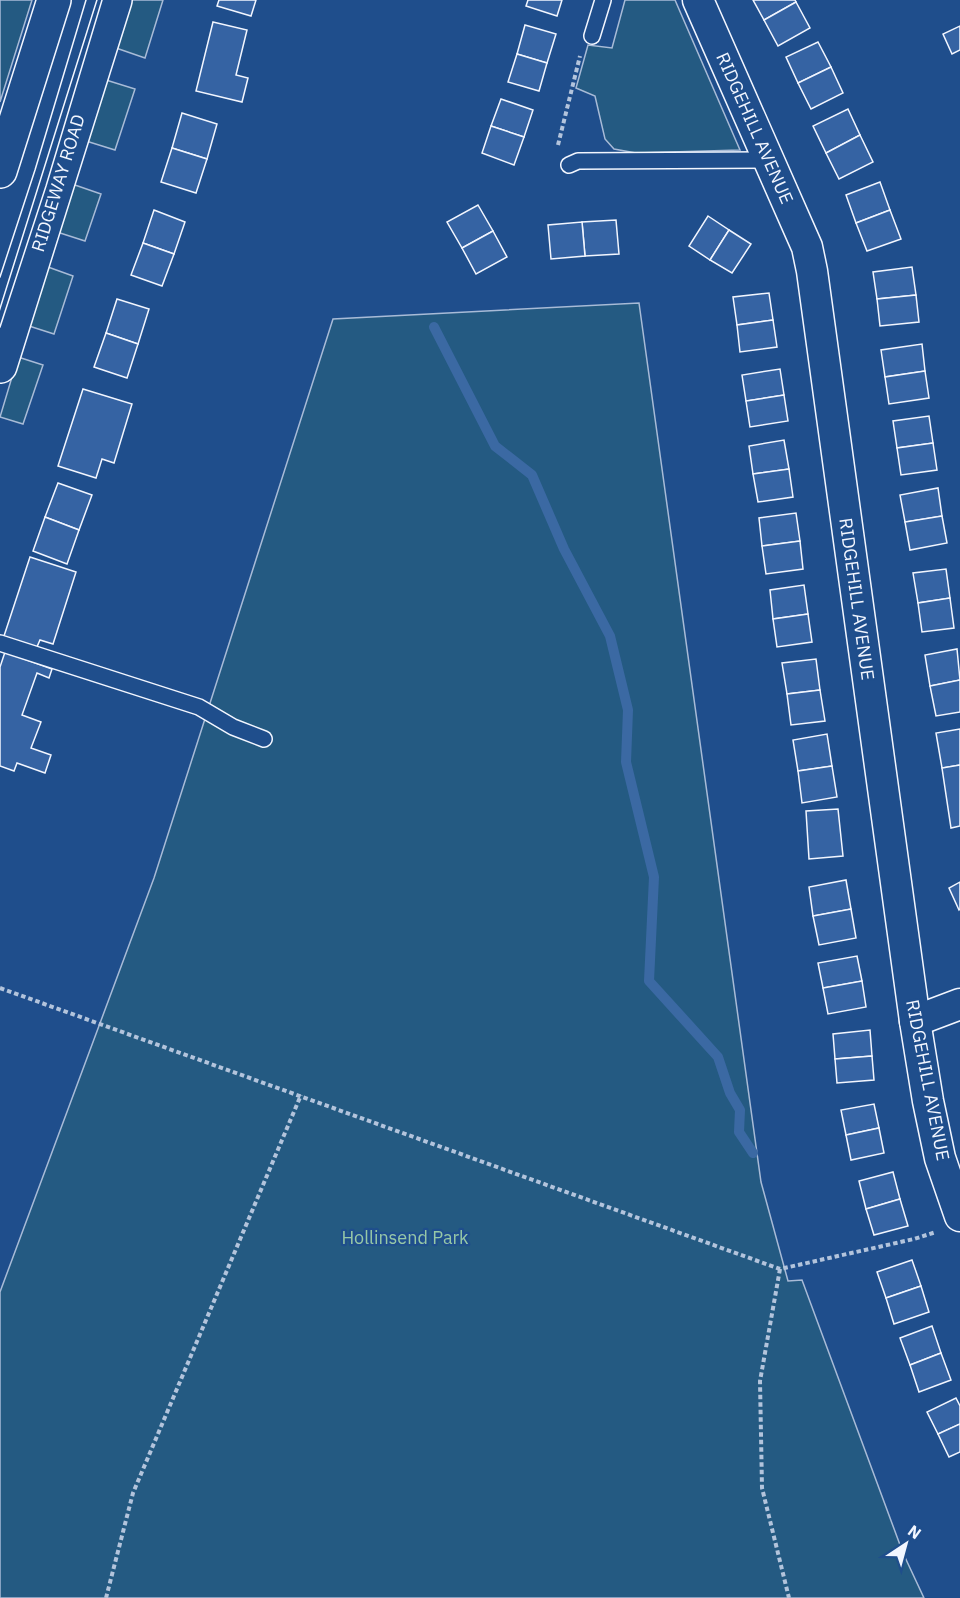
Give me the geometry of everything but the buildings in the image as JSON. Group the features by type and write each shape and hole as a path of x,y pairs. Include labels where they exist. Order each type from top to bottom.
{"highway":[{"path":"0,171 54,0"},
{"name":"RIDGEWAY ROAD","path":"0,366 114,0"}],"street":[{"name":"RIDGEHILL AVENUE","path":"698,0 807,247 812,271 915,1021 951,1223"},
{"path":"915,1021 960,1004"}],"lane":[{"path":"592,36 603,0"},
{"path":"569,165 578,161 769,160"},
{"path":"0,643 199,707 233,727 264,739"}],"path":[{"path":"557,147 582,44 592,36"},
{"path":"0,988 780,1269 914,1239 951,1223"},
{"path":"106,1598 133,1493 301,1095"},
{"path":"780,1269 760,1381 762,1488 789,1598"}],"green space":[{"path":"0,0 32,0 0,102"},
{"path":"132,0 163,0 145,58 116,48"},
{"path":"625,0 675,0 740,150 636,153 614,149 605,139 595,96 576,88 588,45 612,48"},
{"path":"106,80 135,89 115,150 86,141"},
{"path":"72,184 101,194 85,241 57,232"},
{"path":"48,267 73,276 54,334 29,326"},
{"name":"Hollinsend Park","path":"639,303 761,1182 788,1281 802,1280 903,1553 924,1598 0,1598 0,1292 154,878 333,319"},
{"path":"18,357 43,365 23,424 0,417"}],"waterway":[{"path":"434,327 495,446 532,475 564,549 610,636 628,710 626,762 654,877 649,981 718,1057 730,1093 740,1110 739,1132 753,1153"}],"tram line":[{"path":"0,277 86,0"},
{"path":"0,327 46,186 102,0"}]}
